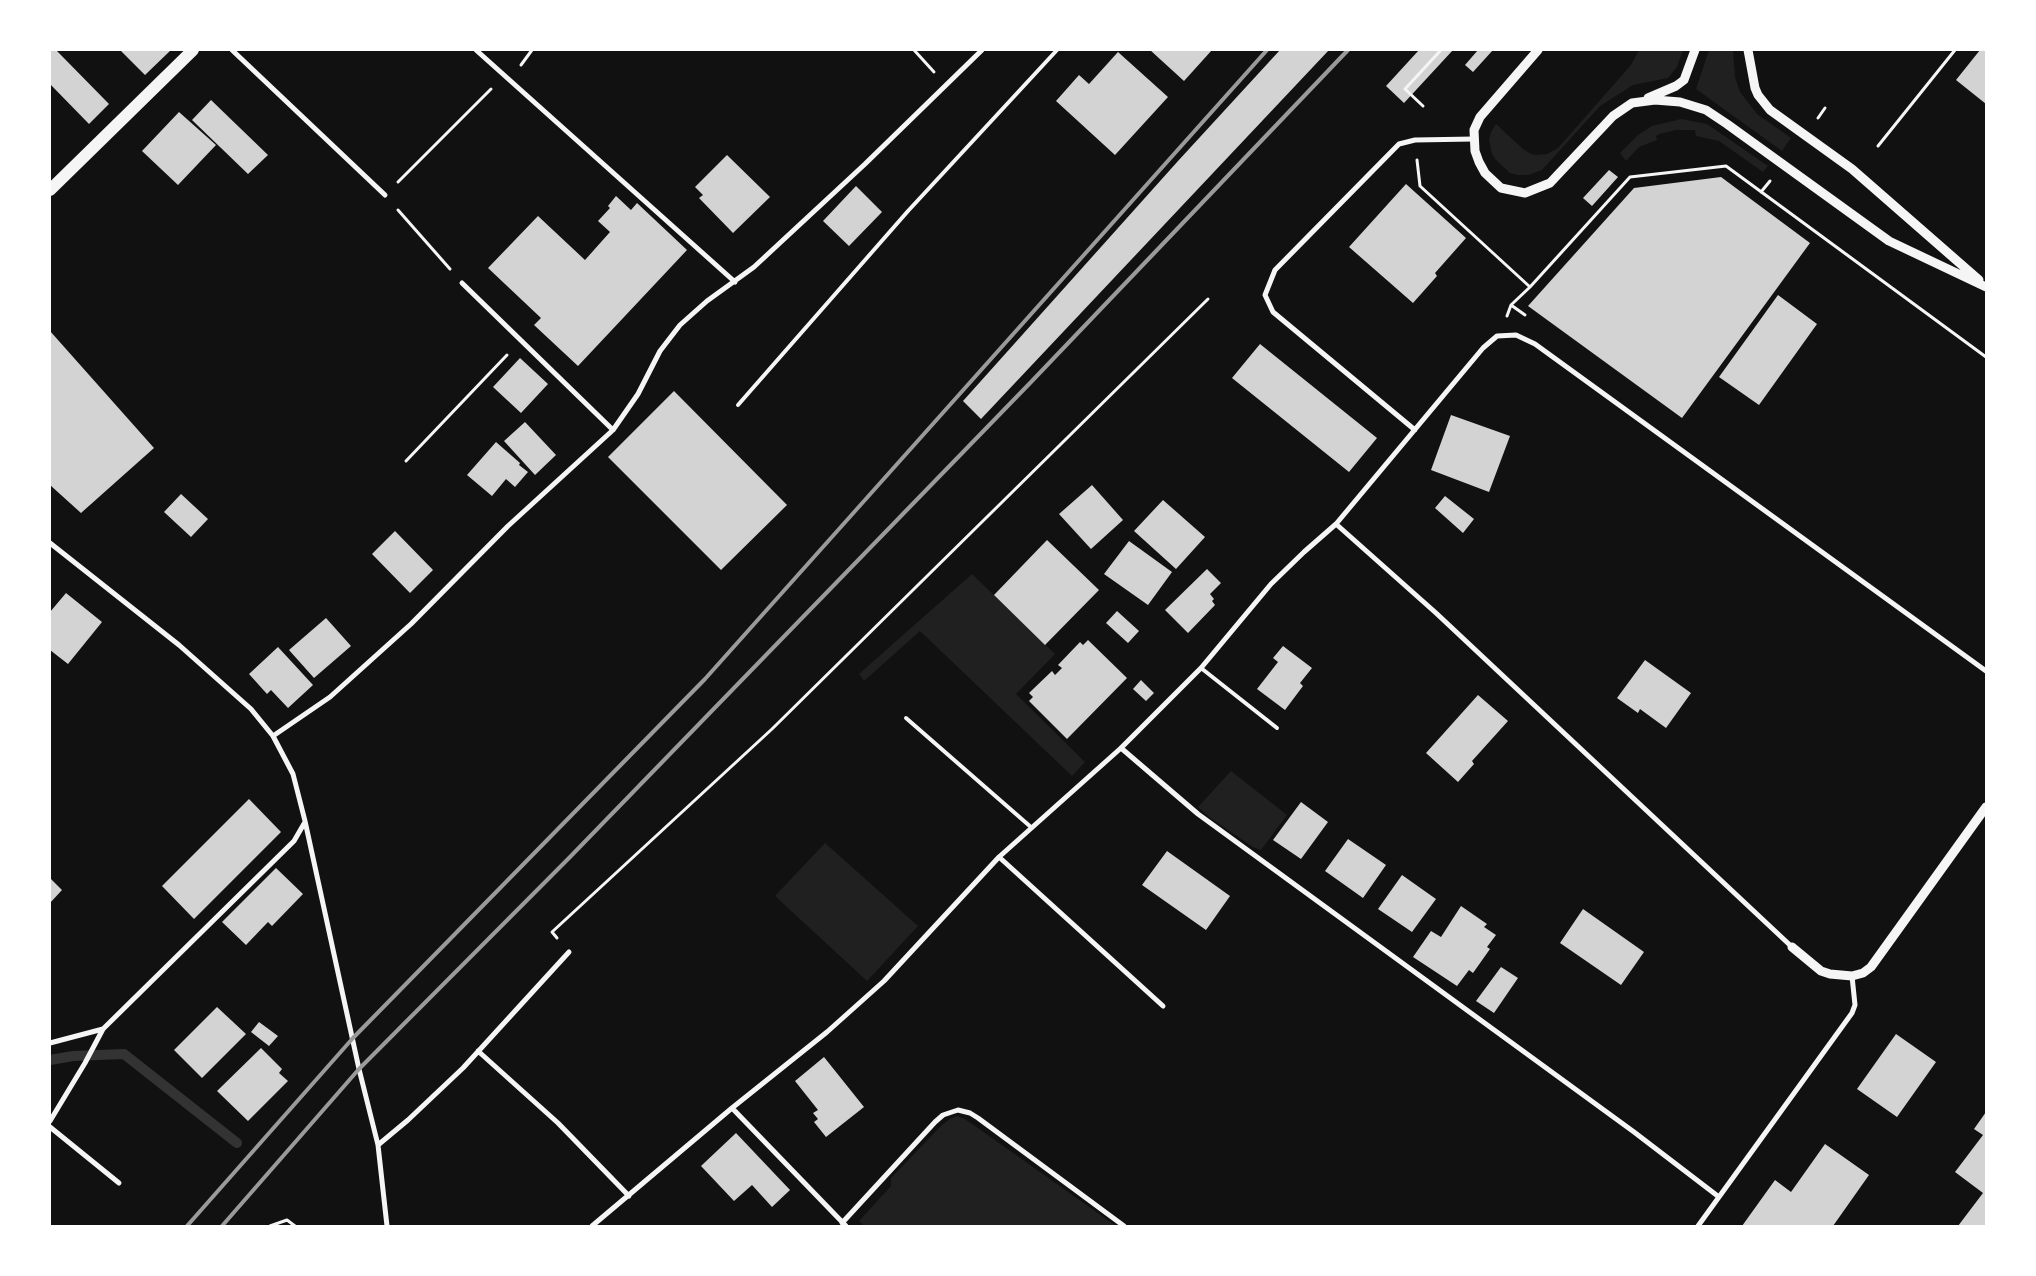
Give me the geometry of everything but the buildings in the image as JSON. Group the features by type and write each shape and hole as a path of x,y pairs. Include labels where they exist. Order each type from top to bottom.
{"main road":[{"path":"50,190 193,50"}],"street":[{"path":"232,50 385,195"},
{"path":"476,50 735,282"},
{"path":"273,736 330,697 411,624 508,526 613,430 638,394 660,351 680,325 707,301 754,267 865,164 982,50"},
{"path":"1538,50 1480,117 1474,130 1475,151 1479,162 1492,180 1501,188 1525,193 1550,183 1613,116 1627,106 1676,86 1684,80 1696,50"},
{"path":"1748,50 1755,88 1770,110 1852,169 1986,286"},
{"path":"1641,101 1667,100 1693,105 1706,110 1889,241 1986,286"},
{"path":"1415,430 1273,312 1265,295 1275,270 1398,144 1415,140 1474,139"},
{"path":"462,283 613,430"},
{"path":"592,1226 732,1108 827,1032 884,981 999,857 1121,748 1200,668 1271,584 1336,524 1490,341 1497,336 1516,335 1535,344 1986,671"},
{"path":"1336,524 1436,613 1792,948 1821,971 1838,976 1852,976 1863,973 1871,967 1986,807"},
{"path":"50,543 210,671 251,708 273,736 292,774 306,821 359,1069 378,1145 387,1226"},
{"path":"1121,748 1198,814 1634,1132 1719,1197"},
{"path":"50,1121 103,1030 294,841 306,821"},
{"path":"999,857 1163,1006"},
{"path":"378,1145 408,1120 478,1051 569,952"},
{"path":"1698,1226 1852,1013 1855,1005 1852,976"},
{"path":"50,1042 103,1030"},
{"path":"478,1051 558,1124 629,1196"},
{"path":"732,1108 844,1224 935,1122 943,1115 958,1110 970,1113 978,1118 1124,1226"},
{"path":"50,1127 119,1182"}],"lane":[{"path":"738,405 908,210 1057,50"},
{"path":"1200,668 1277,728"},
{"path":"906,718 1032,828"}],"path":[{"path":"462,283 385,195 505,74 520,65 532,50"},
{"path":"914,50 945,85"},
{"path":"1423,106 1405,89 1441,50"},
{"path":"1878,146 1955,50"},
{"path":"1417,157 1420,186 1530,287"},
{"path":"1507,334 1506,317 1511,305 1530,287 1630,177 1726,166 1986,357"},
{"path":"569,952 552,932 772,729 1208,298"},
{"path":"406,462 492,370 523,342"},
{"path":"270,1226 287,1220 295,1226"}],"shaded area":[{"path":"1639,50 1683,50 1677,67 1668,78 1633,85 1600,106 1542,170 1528,175 1518,175 1510,173 1496,160 1492,154 1489,139 1496,124 1531,154 1547,154 1558,148 1631,65"},
{"path":"1709,50 1733,50 1735,77 1740,92 1757,114 1791,138 1782,151 1696,89"},
{"path":"1681,119 1707,124 1768,166 1763,172 1719,141 1696,136 1695,130 1676,130 1659,134 1656,136 1657,140 1639,147 1626,161 1620,153 1638,135 1652,126"},
{"path":"972,574 1055,654 1016,694 1085,762 1072,776 920,631 864,681 859,674"},
{"path":"1231,771 1287,815 1261,850 1253,847 1209,817 1198,807"},
{"path":"825,843 918,926 867,981 775,896"},
{"path":"957,1116 965,1119 1116,1226 864,1226 859,1221 891,1186 891,1178 941,1126"}],"waterway":[{"path":"50,1060 73,1056 124,1054 237,1143"}],"railway":[{"path":"187,1226 353,1038 705,679 1267,50"},
{"path":"222,1226 359,1069 570,857 1032,381 1348,50"}]}
